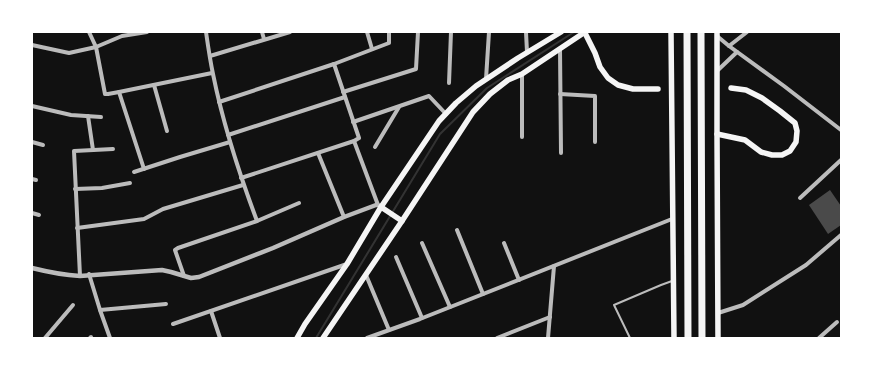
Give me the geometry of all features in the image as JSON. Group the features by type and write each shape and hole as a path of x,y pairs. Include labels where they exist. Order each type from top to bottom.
{"highway":[{"path":"687,32 688,338"},
{"path":"701,32 702,338"}],"main road":[{"path":"297,338 305,324 347,264 381,207 446,114 456,103 476,86 527,52 561,32"},
{"path":"323,338 473,112 490,94 508,80 522,74 585,32 600,67 608,78 618,85 633,89 658,89"},
{"path":"671,32 674,338"},
{"path":"717,34 718,338"},
{"path":"717,134 745,140 761,152 772,155 790,151 796,142 797,131 795,123 762,98 746,90 731,88"},
{"path":"381,207 401,220"}],"street":[{"path":"89,32 96,47 105,94 212,73"},
{"path":"32,45 69,53 79,52 96,47 122,36 146,32"},
{"path":"206,32 212,73 219,102 243,185 257,221"},
{"path":"262,32 264,40"},
{"path":"210,56 290,32"},
{"path":"367,32 372,49"},
{"path":"219,102 334,64 389,43 389,32"},
{"path":"343,92 416,69 418,32"},
{"path":"449,83 451,32"},
{"path":"486,79 489,32"},
{"path":"526,32 527,52"},
{"path":"729,46 747,32"},
{"path":"717,34 729,46 841,130"},
{"path":"560,48 560,153"},
{"path":"717,71 737,52"},
{"path":"241,178 354,141 359,138 334,64"},
{"path":"522,74 522,137"},
{"path":"154,85 167,131"},
{"path":"119,92 144,169"},
{"path":"560,94 595,96 595,142"},
{"path":"353,122 429,96 446,114"},
{"path":"228,135 345,97"},
{"path":"32,106 71,115 101,117"},
{"path":"375,147 399,106"},
{"path":"88,116 94,150"},
{"path":"354,141 381,207"},
{"path":"32,142 43,145"},
{"path":"134,172 230,142"},
{"path":"80,276 74,151 113,149"},
{"path":"318,153 344,217"},
{"path":"800,198 841,160"},
{"path":"76,189 102,188 130,183"},
{"path":"77,228 144,219 164,209 243,185"},
{"path":"184,276 176,253 178,248 257,221 299,203"},
{"path":"32,268 68,276 162,270 191,278 199,277 273,248 344,217 376,205 381,207"},
{"path":"32,213 39,215"},
{"path":"367,338 422,318 672,219"},
{"path":"457,230 483,294"},
{"path":"718,312 743,305 806,265 841,235"},
{"path":"422,243 450,307"},
{"path":"504,244 519,280"},
{"path":"396,257 422,318"},
{"path":"173,324 347,264"},
{"path":"548,338 554,266"},
{"path":"89,274 110,338"},
{"path":"366,275 389,330"},
{"path":"100,310 166,304"},
{"path":"45,338 73,305"},
{"path":"210,311 220,338"},
{"path":"497,338 550,317"},
{"path":"819,338 837,322"}],"lane":[{"path":"630,338 614,305 660,284 673,281"}],"building":[{"path":"830,190 841,206 841,225 828,234 809,205"}],"waterway":[{"path":"316,338 440,134 487,88 574,32"}]}
